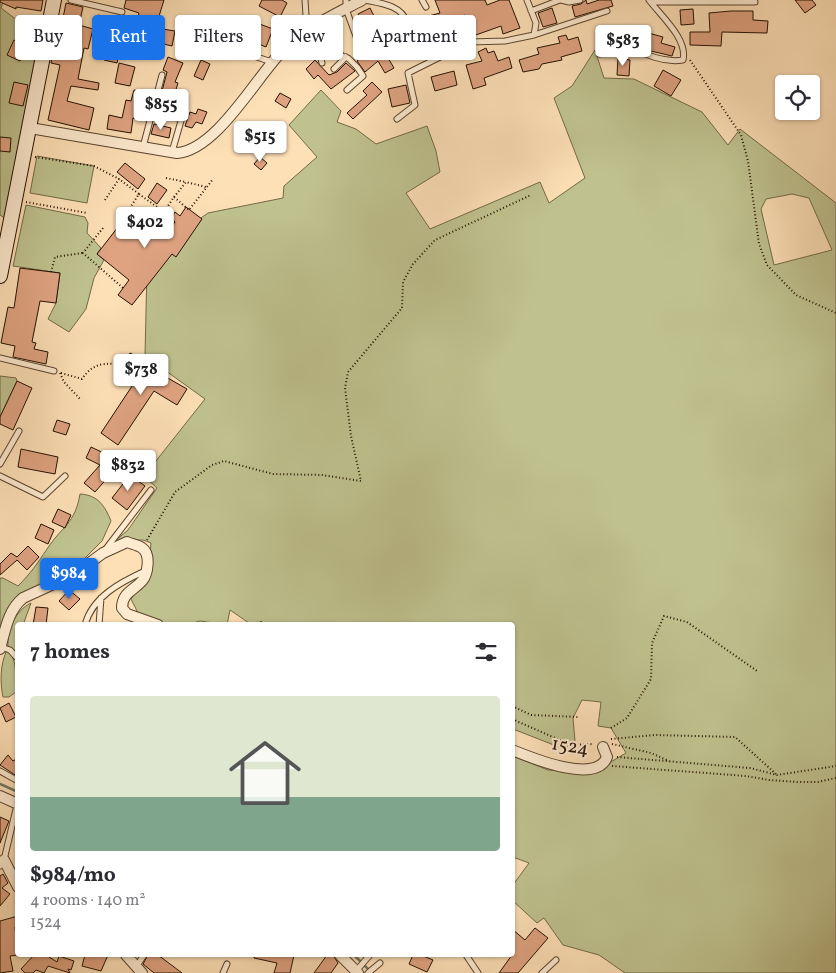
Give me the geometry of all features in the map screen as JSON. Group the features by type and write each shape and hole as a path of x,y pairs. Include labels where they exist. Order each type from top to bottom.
{"main road":[{"path":"0,276 54,0"}],"street":[{"path":"330,15 346,4 363,0"},
{"path":"30,128 172,152 186,152 196,149 216,133 272,62"},
{"path":"0,648 10,613 16,603 73,575 103,552 127,542 142,548 146,553 146,571 143,580 130,590 122,603 122,608 127,614 150,622"},
{"name":"1524","path":"515,751 550,764 587,770 604,761 606,745"},
{"path":"2,863 15,882"},
{"path":"128,957 138,971"},
{"path":"342,957 358,970"}],"lane":[{"path":"71,0 122,12"},
{"path":"305,0 306,15"},
{"path":"363,0 398,9 404,15"},
{"path":"422,0 426,7"},
{"path":"527,0 536,23 534,35"},
{"path":"531,10 560,0 569,2 580,0"},
{"path":"650,1 755,2"},
{"path":"600,54 629,46 649,56 674,61 683,60 685,52 680,40 650,1"},
{"path":"346,4 353,26"},
{"path":"397,119 415,105 408,73 470,42 505,42 534,35 607,11"},
{"path":"343,56 357,67 363,76 346,90"},
{"path":"261,58 272,62"},
{"path":"334,69 346,58"},
{"path":"142,147 162,75"},
{"path":"172,152 182,114"},
{"path":"0,358 57,372"},
{"path":"0,464 19,431"},
{"path":"0,476 43,497 65,476"},
{"path":"103,552 151,490"},
{"path":"86,622 87,617 101,598 129,578 146,571"},
{"path":"99,622 101,598"},
{"path":"132,615 138,622"},
{"path":"0,648 10,650 15,656"},
{"path":"0,771 15,779"},
{"path":"2,863 12,804"},
{"path":"138,971 143,957"},
{"path":"358,970 368,957"},
{"path":"467,957 478,973"},
{"path":"542,973 556,960"},
{"path":"368,973 380,963"},
{"path":"223,973 227,964"}],"path":[{"path":"685,52 741,135 748,161 759,244 767,265 796,295 836,313"},
{"path":"30,156 94,166 119,179 164,212 186,182"},
{"path":"166,178 207,187"},
{"path":"105,200 119,179"},
{"path":"174,197 189,210 213,179"},
{"path":"124,217 139,194"},
{"path":"142,548 175,492 212,465 224,461 273,474 322,475 361,481 348,417 345,388 348,372 402,308 403,282 414,264 435,240 531,195"},
{"path":"14,200 87,213"},
{"path":"83,254 103,228"},
{"path":"51,272 55,256 83,254 123,288"},
{"path":"57,372 82,379 89,369 95,365 115,364"},
{"path":"57,372 82,400"},
{"path":"611,728 627,718 651,679 652,643 664,616 687,622 757,671"},
{"path":"515,707 531,715 580,717"},
{"path":"515,720 571,745 606,745 651,753 672,762"},
{"path":"611,740 655,735 735,737 777,775"},
{"path":"604,761 672,762 750,768 777,775 836,766"},
{"path":"604,761 769,780 818,782 836,778"}],"green space":[{"path":"0,0 4,0 1,8 15,19 15,60 38,60 6,219 0,215"},
{"path":"595,50 604,78 634,79 702,112 728,145 740,129 836,203 836,973 625,973 599,955 563,945 544,918 537,923 515,903 515,882 529,863 515,858 515,757 548,770 592,773 626,753 611,728 598,726 601,702 582,700 573,718 575,741 564,749 515,730 515,622 248,622 230,610 228,622 158,622 138,613 131,599 148,575 151,543 143,540 115,541 128,530 157,488 144,476 205,399 145,356 147,268 173,238 208,213 283,198 284,186 317,157 289,125 321,90 341,111 337,122 356,129 376,144 427,126 436,151 440,172 406,193 430,229 540,182 549,203 585,178 554,98 572,86","holes":["792,194 809,198 832,250 774,265 761,209 766,199"]},
{"path":"37,156 94,166 87,203 30,193"},
{"path":"26,205 85,217 88,223 87,233 101,248 97,254 104,260 94,278 86,309 69,332 48,319 56,303 60,273 13,266"},
{"path":"0,376 16,378 17,381 0,417"},
{"path":"80,494 92,497 100,502 109,516 111,521 102,541 84,559 58,578 32,590 0,636 0,578 18,586 23,581 71,519 78,504"},
{"path":"31,603 24,622 15,622 15,652 8,647 9,634 13,621 25,606"},
{"path":"7,650 15,664 15,693 9,697 3,697 1,685 3,661"}],"building":[{"path":"0,0 43,0 41,11 16,7 16,9 0,2"},
{"path":"126,0 164,0 159,15 138,15 139,13 124,8"},
{"path":"262,0 282,0 287,3 281,15 276,15 259,6"},
{"path":"435,0 485,0 487,5 500,0 509,0 520,28 503,34 501,26 476,35 476,15 432,15 440,13"},
{"path":"586,0 587,4 599,0 611,0 613,6 575,17 572,6 581,4"},
{"path":"795,0 812,0 816,5 805,13"},
{"path":"66,3 83,7 81,15 64,15"},
{"path":"370,8 374,15 358,15"},
{"path":"552,8 557,23 543,27 538,13"},
{"path":"693,9 694,24 681,25 680,10"},
{"path":"753,11 753,20 768,21 767,33 722,32 721,46 690,45 690,32 710,32 709,13"},
{"path":"261,24 271,28 271,34 266,47 261,45"},
{"path":"82,26 92,29 88,49 84,48 82,58"},
{"path":"621,26 625,41 610,45 606,29"},
{"path":"165,29 175,31 172,46 165,44"},
{"path":"634,29 663,37 661,43 675,47 672,56 647,50 629,42"},
{"path":"566,35 568,40 578,37 582,51 561,57 562,60 542,64 539,69 523,72 519,60 539,54 537,48 560,43 558,37"},
{"path":"14,40 15,40 15,59 7,55"},
{"path":"486,48 488,53 494,51 498,61 509,57 512,68 484,78 486,85 473,89 466,65 482,61 478,52"},
{"path":"168,57 183,63 175,82 178,83 174,96 162,91 167,72 163,70"},
{"path":"618,58 630,60 629,76 617,75"},
{"path":"52,60 82,60 78,79 99,83 98,90 71,86 67,101 94,108 89,130 48,120 60,65 51,63"},
{"path":"104,60 118,60 117,63"},
{"path":"201,60 210,64 203,80 194,76"},
{"path":"315,60 329,75 337,72 346,63 355,71 331,89 318,75 314,79 306,69"},
{"path":"389,60 394,68 385,73 378,61 365,72 357,61"},
{"path":"119,63 135,67 130,86 115,83"},
{"path":"663,70 681,80 671,96 654,86"},
{"path":"454,71 457,85 435,91 431,77"},
{"path":"14,82 28,85 23,106 9,103"},
{"path":"372,82 382,92 353,119 347,113 367,95 363,91"},
{"path":"406,85 410,103 392,107 388,89"},
{"path":"134,90 143,92 136,119 133,118 131,133 107,129 109,115 122,118 126,100 131,101"},
{"path":"280,93 291,99 286,108 275,101"},
{"path":"198,109 207,112 202,124 196,122 192,128 185,126 190,112 196,114"},
{"path":"154,124 171,128 169,138 151,134"},
{"path":"0,137 11,138 10,152 0,151"},
{"path":"260,157 267,163 261,170 254,164"},
{"path":"125,163 145,179 138,189 117,172"},
{"path":"157,183 167,190 157,204 148,197"},
{"path":"186,207 202,219 176,257 172,254 132,305 118,295 129,280 97,254 132,209 165,236 175,222 171,218 175,212 180,216"},
{"path":"20,268 60,273 56,303 40,301 32,342 36,343 34,349 48,352 46,364 13,357 15,346 1,343 8,307 14,308"},
{"path":"130,353 151,364 161,364 165,370 166,377 187,389 177,405 154,391 118,445 101,433 140,374 123,366"},
{"path":"17,381 32,388 13,430 0,424 0,417"},
{"path":"57,420 70,424 66,435 53,431"},
{"path":"91,447 116,459 110,475 95,492 84,483 100,465 86,458"},
{"path":"21,449 58,457 55,474 18,467"},
{"path":"130,475 145,486 127,510 112,498"},
{"path":"58,509 71,515 65,528 52,522"},
{"path":"41,524 54,530 48,544 35,538"},
{"path":"28,546 39,557 27,570 17,560 0,575 0,564 11,553 17,557"},
{"path":"69,590 80,599 69,610 59,601"},
{"path":"36,607 48,608 46,622 34,622"},
{"path":"9,703 15,718 6,722 0,708"},
{"path":"8,755 13,761 15,760 15,775 0,765"},
{"path":"0,817 9,821 0,843"},
{"path":"3,874 8,883 2,888 10,894 0,906 0,876"},
{"path":"15,917 15,955 10,956 13,971 0,973 0,921"},
{"path":"535,928 548,938 518,973 499,973 511,957 515,957 515,932 525,940"},
{"path":"32,957 49,957 57,962 59,957 62,957 74,961 71,970 68,969 70,973 48,966 44,973 36,970 33,973 25,973 21,969"},
{"path":"84,957 107,957 101,971 82,966"},
{"path":"147,957 161,957 182,973 154,973 143,964"},
{"path":"294,957 290,973 274,973 277,963 254,958"},
{"path":"326,957 334,957 338,963 331,973 314,973"},
{"path":"412,957 426,957 433,960 427,972 409,964"}],"waterway":[{"path":"0,784 15,791"},
{"path":"356,957 372,973"}]}
